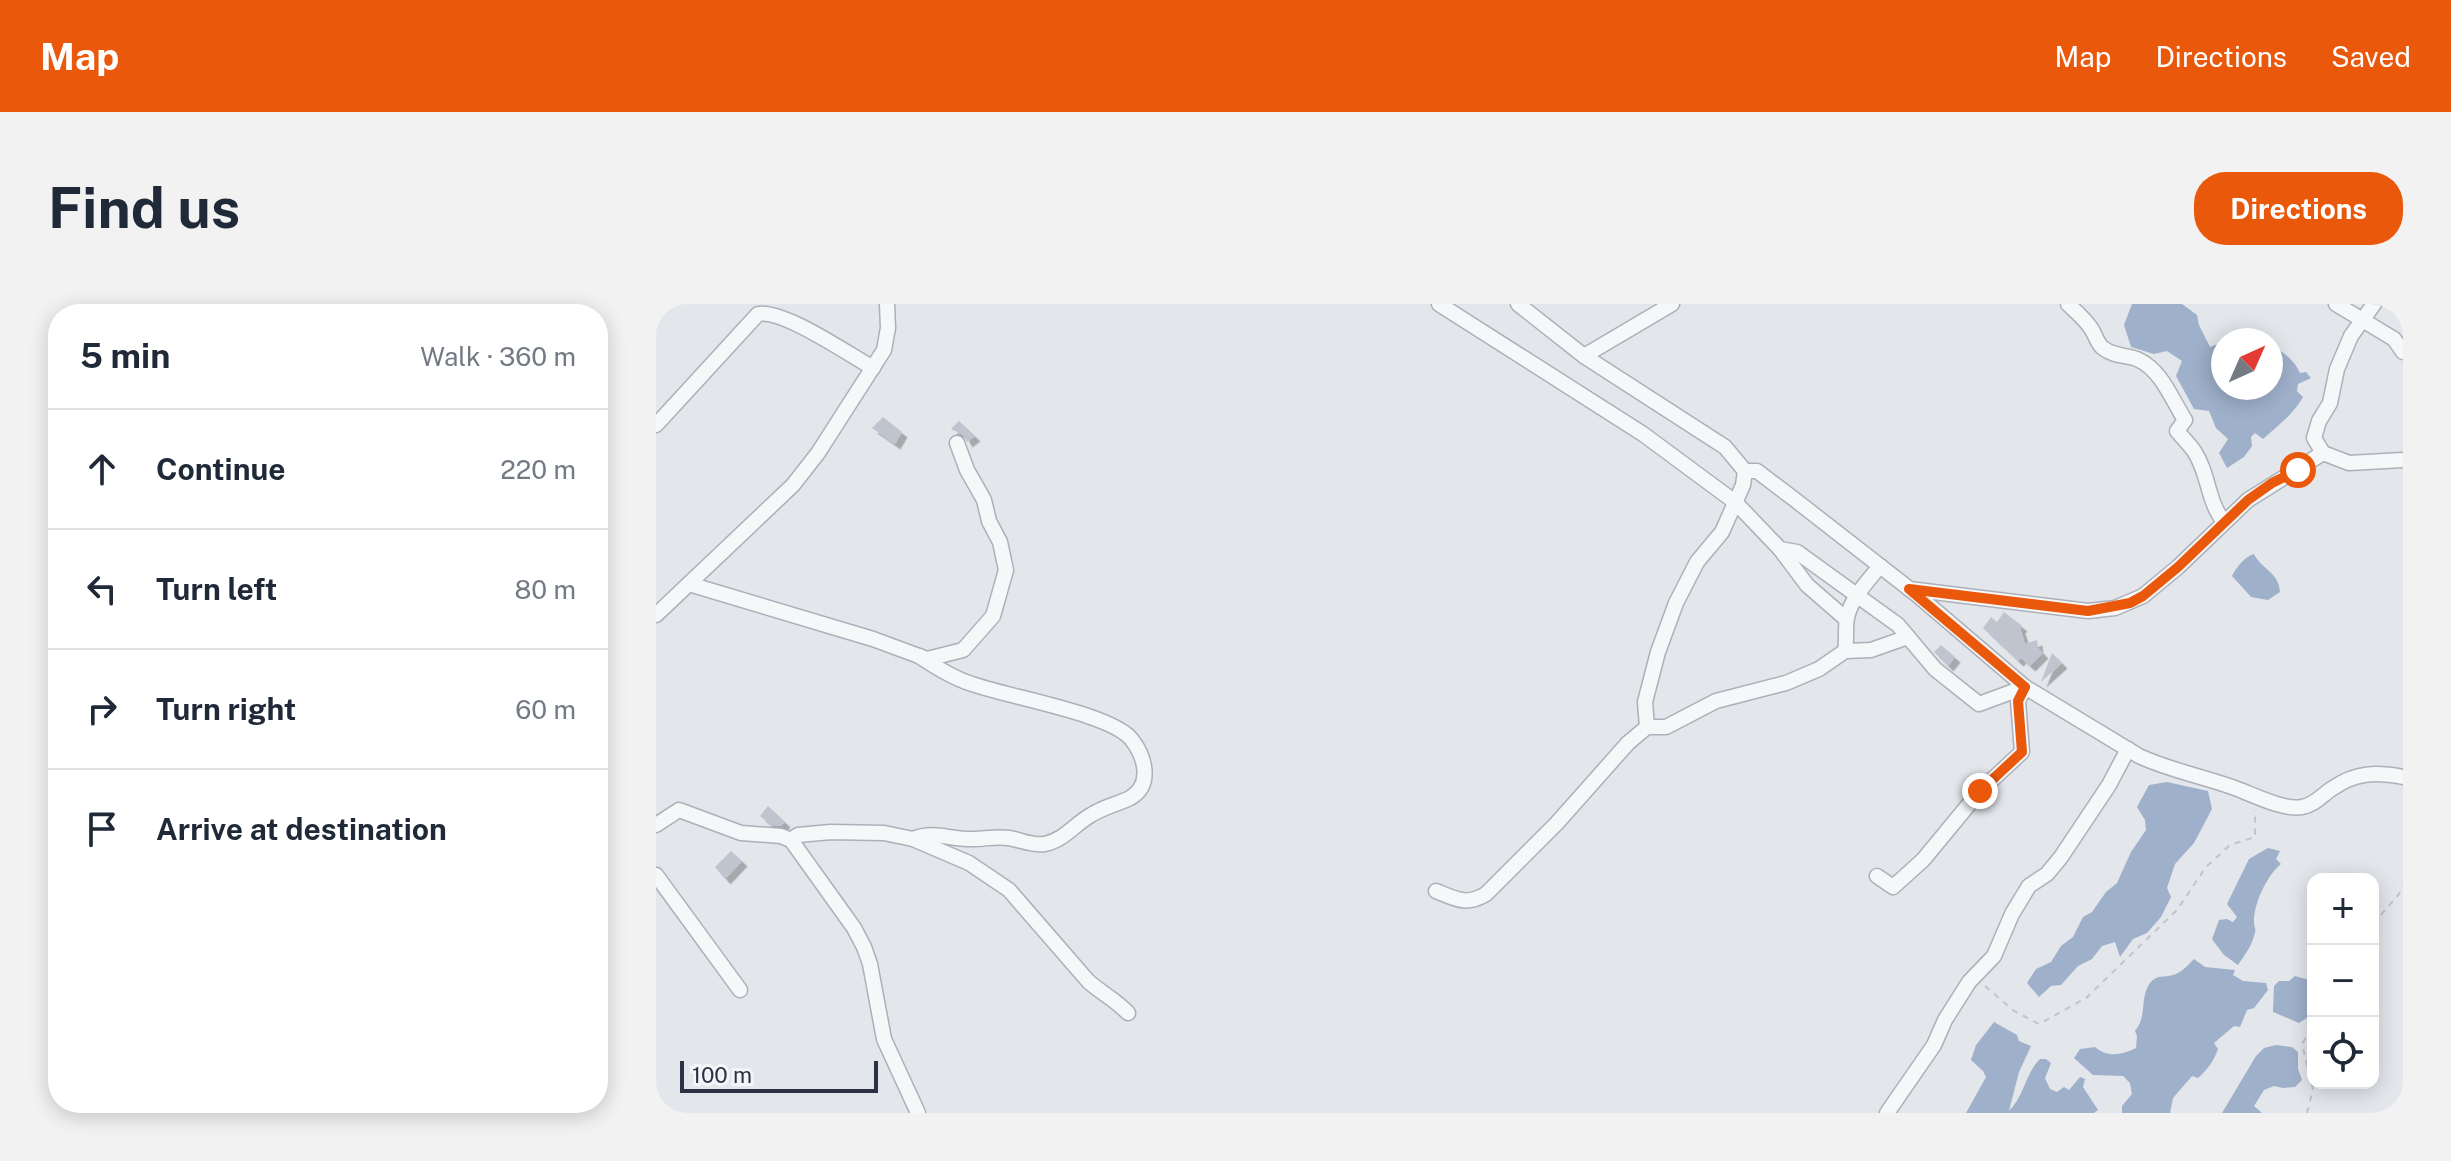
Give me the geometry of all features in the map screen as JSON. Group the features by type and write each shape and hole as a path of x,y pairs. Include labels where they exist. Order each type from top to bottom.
{"street":[{"path":"656,615 793,485 818,453 884,350 888,328 887,304"},
{"path":"1439,304 1643,434 1735,502 1780,549 1807,585 1846,619"},
{"path":"1518,304 1584,356 1725,447 1745,471 1743,485 1722,532 1697,562 1676,603 1658,652 1645,702 1647,727"},
{"path":"1584,356 1672,304"},
{"path":"2068,304 2091,328 2102,348 2123,357 2137,358 2162,380 2173,404 2185,420 2177,431 2195,452 2214,509 2224,522"},
{"path":"2336,304 2394,339 2403,352"},
{"path":"2374,304 2351,336 2337,369 2330,403 2314,438 2323,453 2349,463 2403,460"},
{"path":"656,425 758,314 774,314 790,321 873,368"},
{"path":"689,584 930,659 963,650 993,616 1004,583 1006,563 957,443"},
{"path":"1909,589 2088,611 2115,608 2143,596 2260,492 2323,453"},
{"path":"1745,471 1757,471 1909,589 2025,687 2158,765 2289,807 2303,807 2316,801 2352,777 2375,772 2403,777"},
{"path":"1780,549 1797,552 1898,625 1935,669 1979,704 2025,687"},
{"path":"1845,651 1848,634 1846,619 1857,595 1880,566"},
{"path":"1436,891 1458,900 1474,901 1486,894 1557,823 1628,743 1647,727 1666,727 1716,701 1786,683 1819,669 1845,651 1871,650 1908,637"},
{"path":"913,839 924,834 972,839 1011,838 1043,844 1057,840 1088,816 1128,798 1141,787 1145,776 1142,754 1125,731 1101,720 971,684 943,672 919,656"},
{"path":"1877,876 1893,887 1912,871 1980,791 2022,752 2018,701 2025,687"},
{"path":"1887,1113 1934,1045 1945,1020 1969,982 1994,956 2012,914 2029,886 2047,874 2061,857 2109,785 2128,749"},
{"path":"656,825 679,810 741,833 781,836 791,840 854,928 864,947 884,1039 918,1113"},
{"path":"791,840 798,835 862,832 913,839 969,863 997,880 1033,915 1088,981 1117,1001 1128,1013"},
{"path":"656,875 740,990"}],"path":[{"path":"1969,982 1979,981 2014,1011 2039,1024 2086,998 2177,910 2206,867 2230,845 2255,837 2254,800 2244,791"},
{"path":"2379,917 2403,886"},
{"path":"2307,1036 2302,1044 2307,1064"},
{"path":"2307,1113 2313,1089"}],"water":[{"path":"2132,304 2182,304 2197,315 2211,347 2211,400 2283,400 2283,353 2300,373 2306,372 2311,378 2298,384 2297,391 2303,397 2290,414 2263,439 2255,433 2251,437 2252,446 2244,457 2227,468 2219,453 2228,439 2216,428 2209,411 2194,409 2176,376 2182,361 2167,351 2154,354 2131,347 2124,325"},
{"path":"2254,554 2279,585 2280,592 2268,600 2251,597 2232,576 2244,560"},
{"path":"2167,782 2208,791 2212,809 2194,843 2175,864 2167,888 2171,897 2161,917 2147,933 2133,939 2120,957 2115,942 2102,946 2092,959 2078,966 2061,985 2051,986 2039,997 2027,983 2036,969 2051,962 2061,946 2073,937 2083,917 2092,912 2106,892 2117,883 2131,852 2146,830 2145,820 2137,807 2149,785"},
{"path":"2268,848 2280,851 2276,859 2281,864 2262,891 2254,916 2256,930 2238,965 2224,955 2212,939 2219,920 2233,922 2237,917 2227,904 2249,859"},
{"path":"2194,959 2205,967 2235,970 2233,975 2243,981 2266,983 2268,990 2254,1008 2247,1010 2240,1027 2234,1026 2214,1043 2218,1049 2212,1061 2198,1078 2192,1076 2173,1098 2170,1113 2122,1113 2122,1106 2132,1094 2130,1083 2123,1076 2093,1075 2074,1058 2080,1049 2095,1047 2104,1053 2115,1054 2136,1048 2135,1031 2150,983 2158,977 2179,972"},
{"path":"2295,976 2307,979 2307,1018 2299,1023 2273,1012 2274,986 2279,981 2289,981"},
{"path":"1994,1022 2031,1046 2019,1072 2009,1111 2040,1059 2051,1063 2045,1078 2050,1089 2057,1092 2064,1087 2069,1090 2080,1077 2085,1079 2083,1087 2098,1110 2094,1113 1966,1113 1986,1077 1971,1060 1976,1045"},
{"path":"2276,1045 2292,1047 2298,1052 2298,1069 2302,1080 2295,1087 2274,1086 2264,1090 2254,1106 2262,1113 2222,1113 2256,1056 2264,1048"}],"building":[{"path":"883,417 902,432 895,444 872,428"},
{"path":"959,421 975,436 967,442 963,435 951,429"},
{"path":"2004,612 2022,626 2025,644 2037,640 2038,648 2043,653 2030,666 2021,658 2018,661 1983,628 1991,617 1997,622"},
{"path":"1941,645 1955,657 1948,666 1934,652"},
{"path":"2052,653 2062,663 2041,682"},
{"path":"768,806 785,822 781,826 771,825 760,816"},
{"path":"731,851 742,861 725,879 715,867"}],"route":[{"path":"1980,791 2022,752 2018,701 2025,687 1909,589 2088,611 2115,608 2143,596 2248,500 2298,470"}]}
